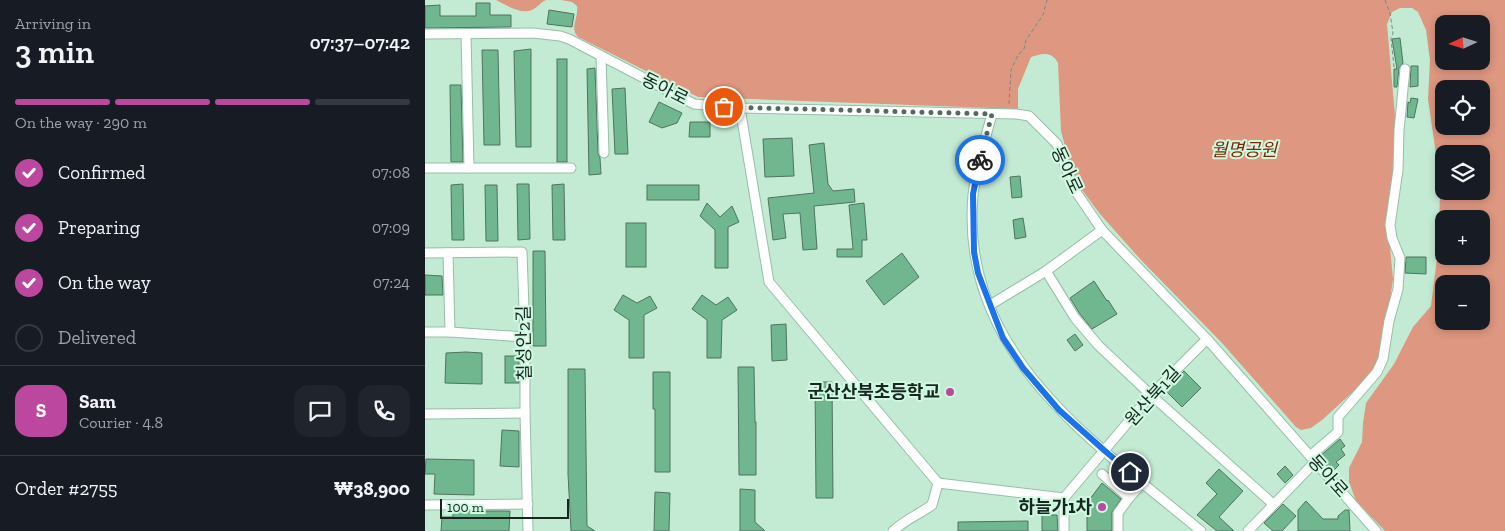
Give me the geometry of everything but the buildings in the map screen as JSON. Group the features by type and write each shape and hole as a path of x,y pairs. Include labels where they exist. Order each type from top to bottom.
{"street":[{"name":"동아로","path":"425,34 533,33 560,36 694,104 739,108 1029,116 1057,144 1073,189 1102,230 1207,339 1376,531"},
{"path":"467,34 469,168"},
{"path":"601,56 604,154"},
{"path":"1248,531 1338,432 1338,417 1377,372 1383,359 1389,322 1399,289 1401,274 1401,258 1392,238 1390,224 1398,170 1399,130 1405,69"},
{"path":"739,108 769,282 938,483 1064,498 1064,531"},
{"path":"992,114 980,158 973,194 974,252 978,273 1003,338 1023,368 1059,410 1201,531"},
{"path":"425,168 571,168"},
{"path":"990,305 1046,271 1102,230"},
{"name":"칠성안2길","path":"425,253 522,252 528,531"},
{"path":"448,253 450,332"},
{"path":"1046,271 1075,318 1098,346 1151,396 1273,504"},
{"path":"425,332 525,337"},
{"name":"원산북1길","path":"1064,498 1151,396 1207,339"},
{"path":"425,414 525,413"},
{"path":"1103,474 1129,498"},
{"path":"1118,531 1118,513 1143,482"},
{"path":"893,531 908,518 921,513 932,505 938,483"},
{"path":"425,505 528,504"}],"path":[{"path":"1008,114 1011,70 1018,55 1024,49 1026,40 1043,15 1047,0"},
{"path":"1385,0 1390,13 1393,33 1391,38 1394,67 1404,66 1405,69"}],"green space":[{"path":"496,0 546,0 532,10 523,11 514,9"},
{"name":"월명공원","path":"561,0 1505,0 1505,531 1385,531 1356,501 1349,482 1349,468 1362,442 1366,403 1394,364 1413,327 1431,306 1436,265 1490,265 1490,210 1440,210 1440,200 1490,200 1490,145 1435,145 1435,147 1428,99 1430,60 1426,30 1418,12 1412,8 1400,8 1392,12 1387,24 1395,116 1395,165 1388,226 1393,279 1384,341 1377,363 1365,381 1322,420 1311,428 1301,430 1296,427 1222,343 1141,260 1100,214 1079,186 1070,165 1061,131 1058,63 1053,56 1043,54 1031,57 1018,89 1018,109 698,97 578,37 574,30 577,6 572,2"}],"way so far":[{"path":"724,107 992,114 980,160"}],"place":[{"name":"군산산북초등학교","path":"950,392"},
{"name":"하늘가1차","path":"1102,507"}],"route":[{"path":"980,160 973,194 974,252 978,273 1003,338 1023,368 1059,410 1130,472"}]}
